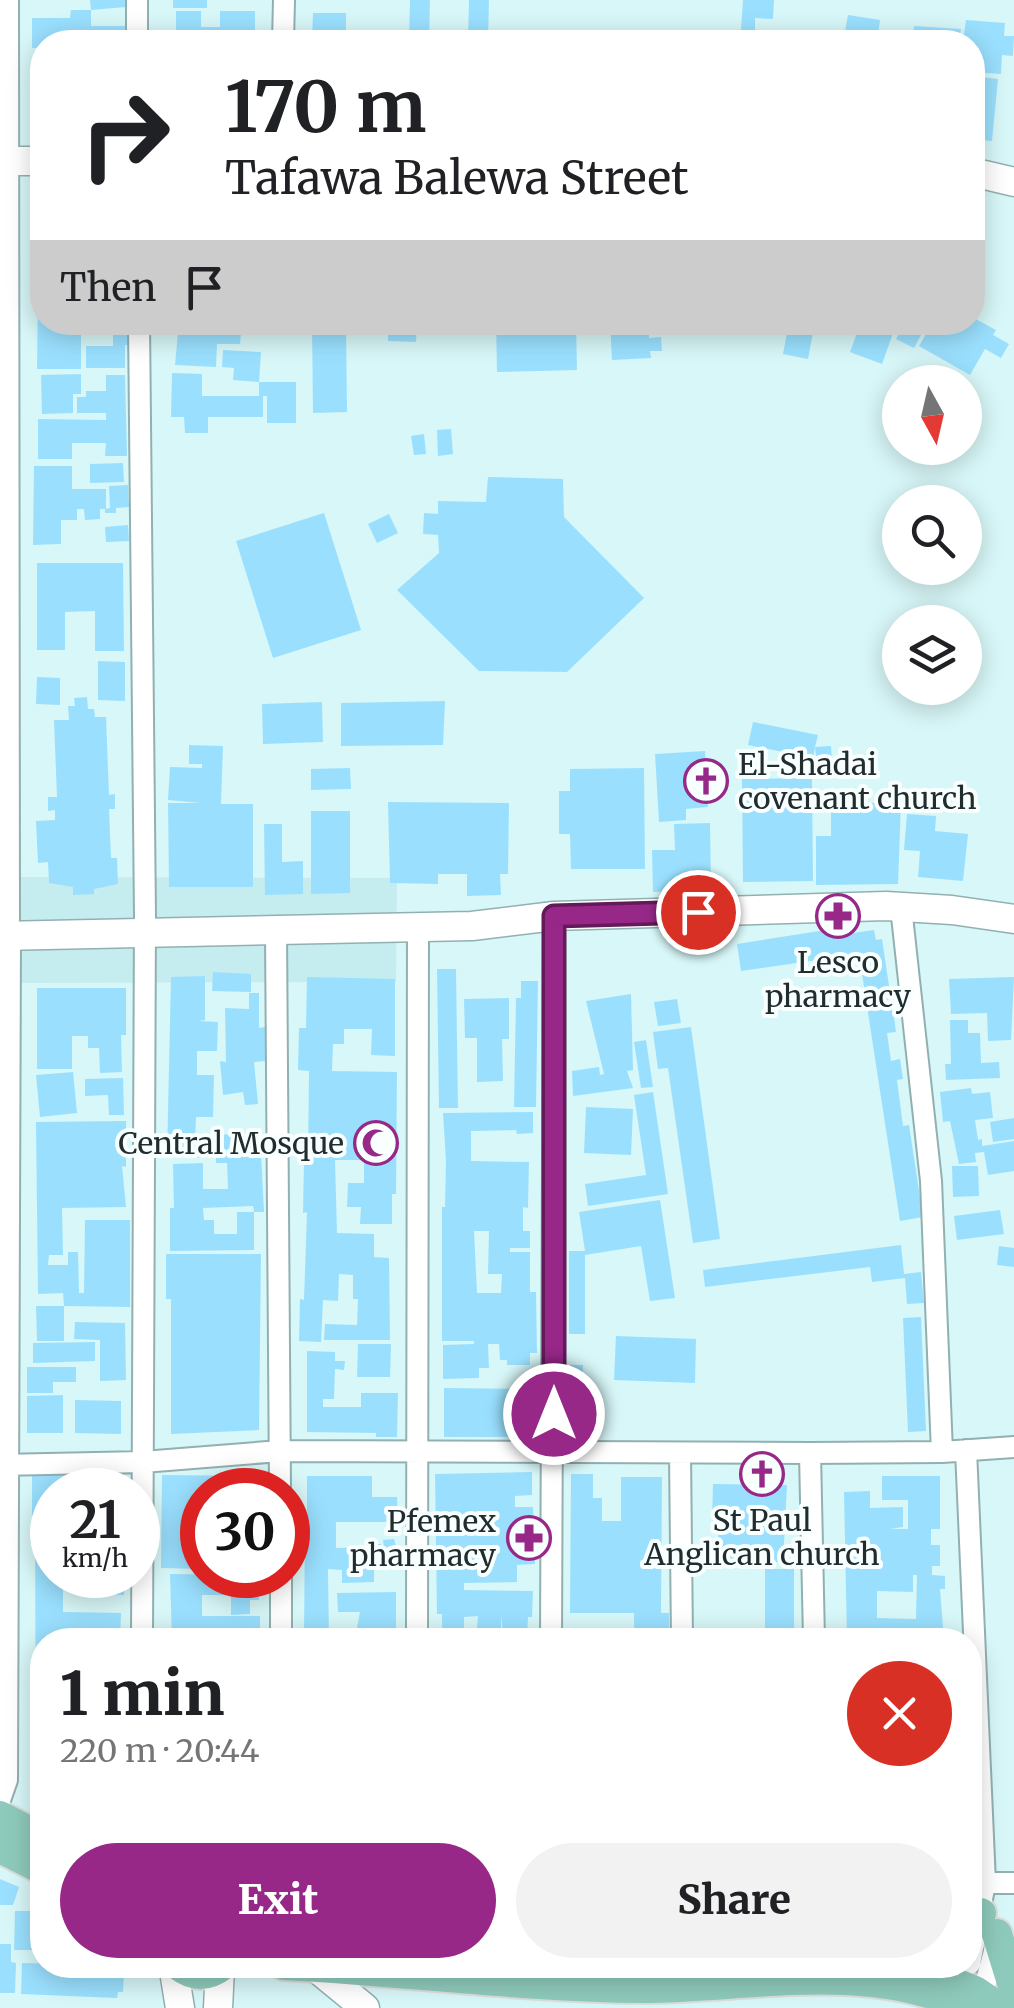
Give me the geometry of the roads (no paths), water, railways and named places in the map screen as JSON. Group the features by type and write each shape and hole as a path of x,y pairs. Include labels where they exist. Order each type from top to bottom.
{"main road":[{"path":"0,1816 30,1832"},
{"path":"0,1848 30,1863"},
{"path":"481,1978 641,1988 678,1978"},
{"path":"742,1978 861,1981 921,1991 979,1992"},
{"path":"932,1978 979,1992"},
{"path":"510,2008 518,1994 536,1982"}],"street":[{"path":"0,1800 7,1780 4,1466 8,0"},
{"path":"137,0 138,30"},
{"path":"283,30 284,0"},
{"path":"985,175 1014,182"},
{"path":"140,335 145,925 142,1628"},
{"path":"5,928 461,912 554,916 901,907 1014,919"},
{"path":"901,907 932,1181 942,1452"},
{"path":"145,925 276,931 418,928 554,916"},
{"path":"552,1628 554,916"},
{"path":"417,1628 418,928"},
{"path":"276,931 280,1468"},
{"path":"4,1466 143,1462 280,1451 810,1453 1014,1447"},
{"path":"966,1450 973,1628"},
{"path":"680,1453 682,1628"},
{"path":"810,1453 814,1628"},
{"path":"281,1598 281,1628"},
{"path":"983,1915 1014,1883"},
{"path":"982,1888 983,1915"},
{"path":"177,1978 180,2008"},
{"path":"218,2008 220,1978"},
{"path":"329,1978 364,2008"}],"place":[{"name":"El-Shadai covenant church","path":"706,781"},
{"name":"Lesco pharmacy","path":"838,916"},
{"name":"Central Mosque","path":"376,1143"},
{"name":"St Paul Anglican church","path":"762,1474"},
{"name":"Pfemex pharmacy","path":"529,1538"}]}
